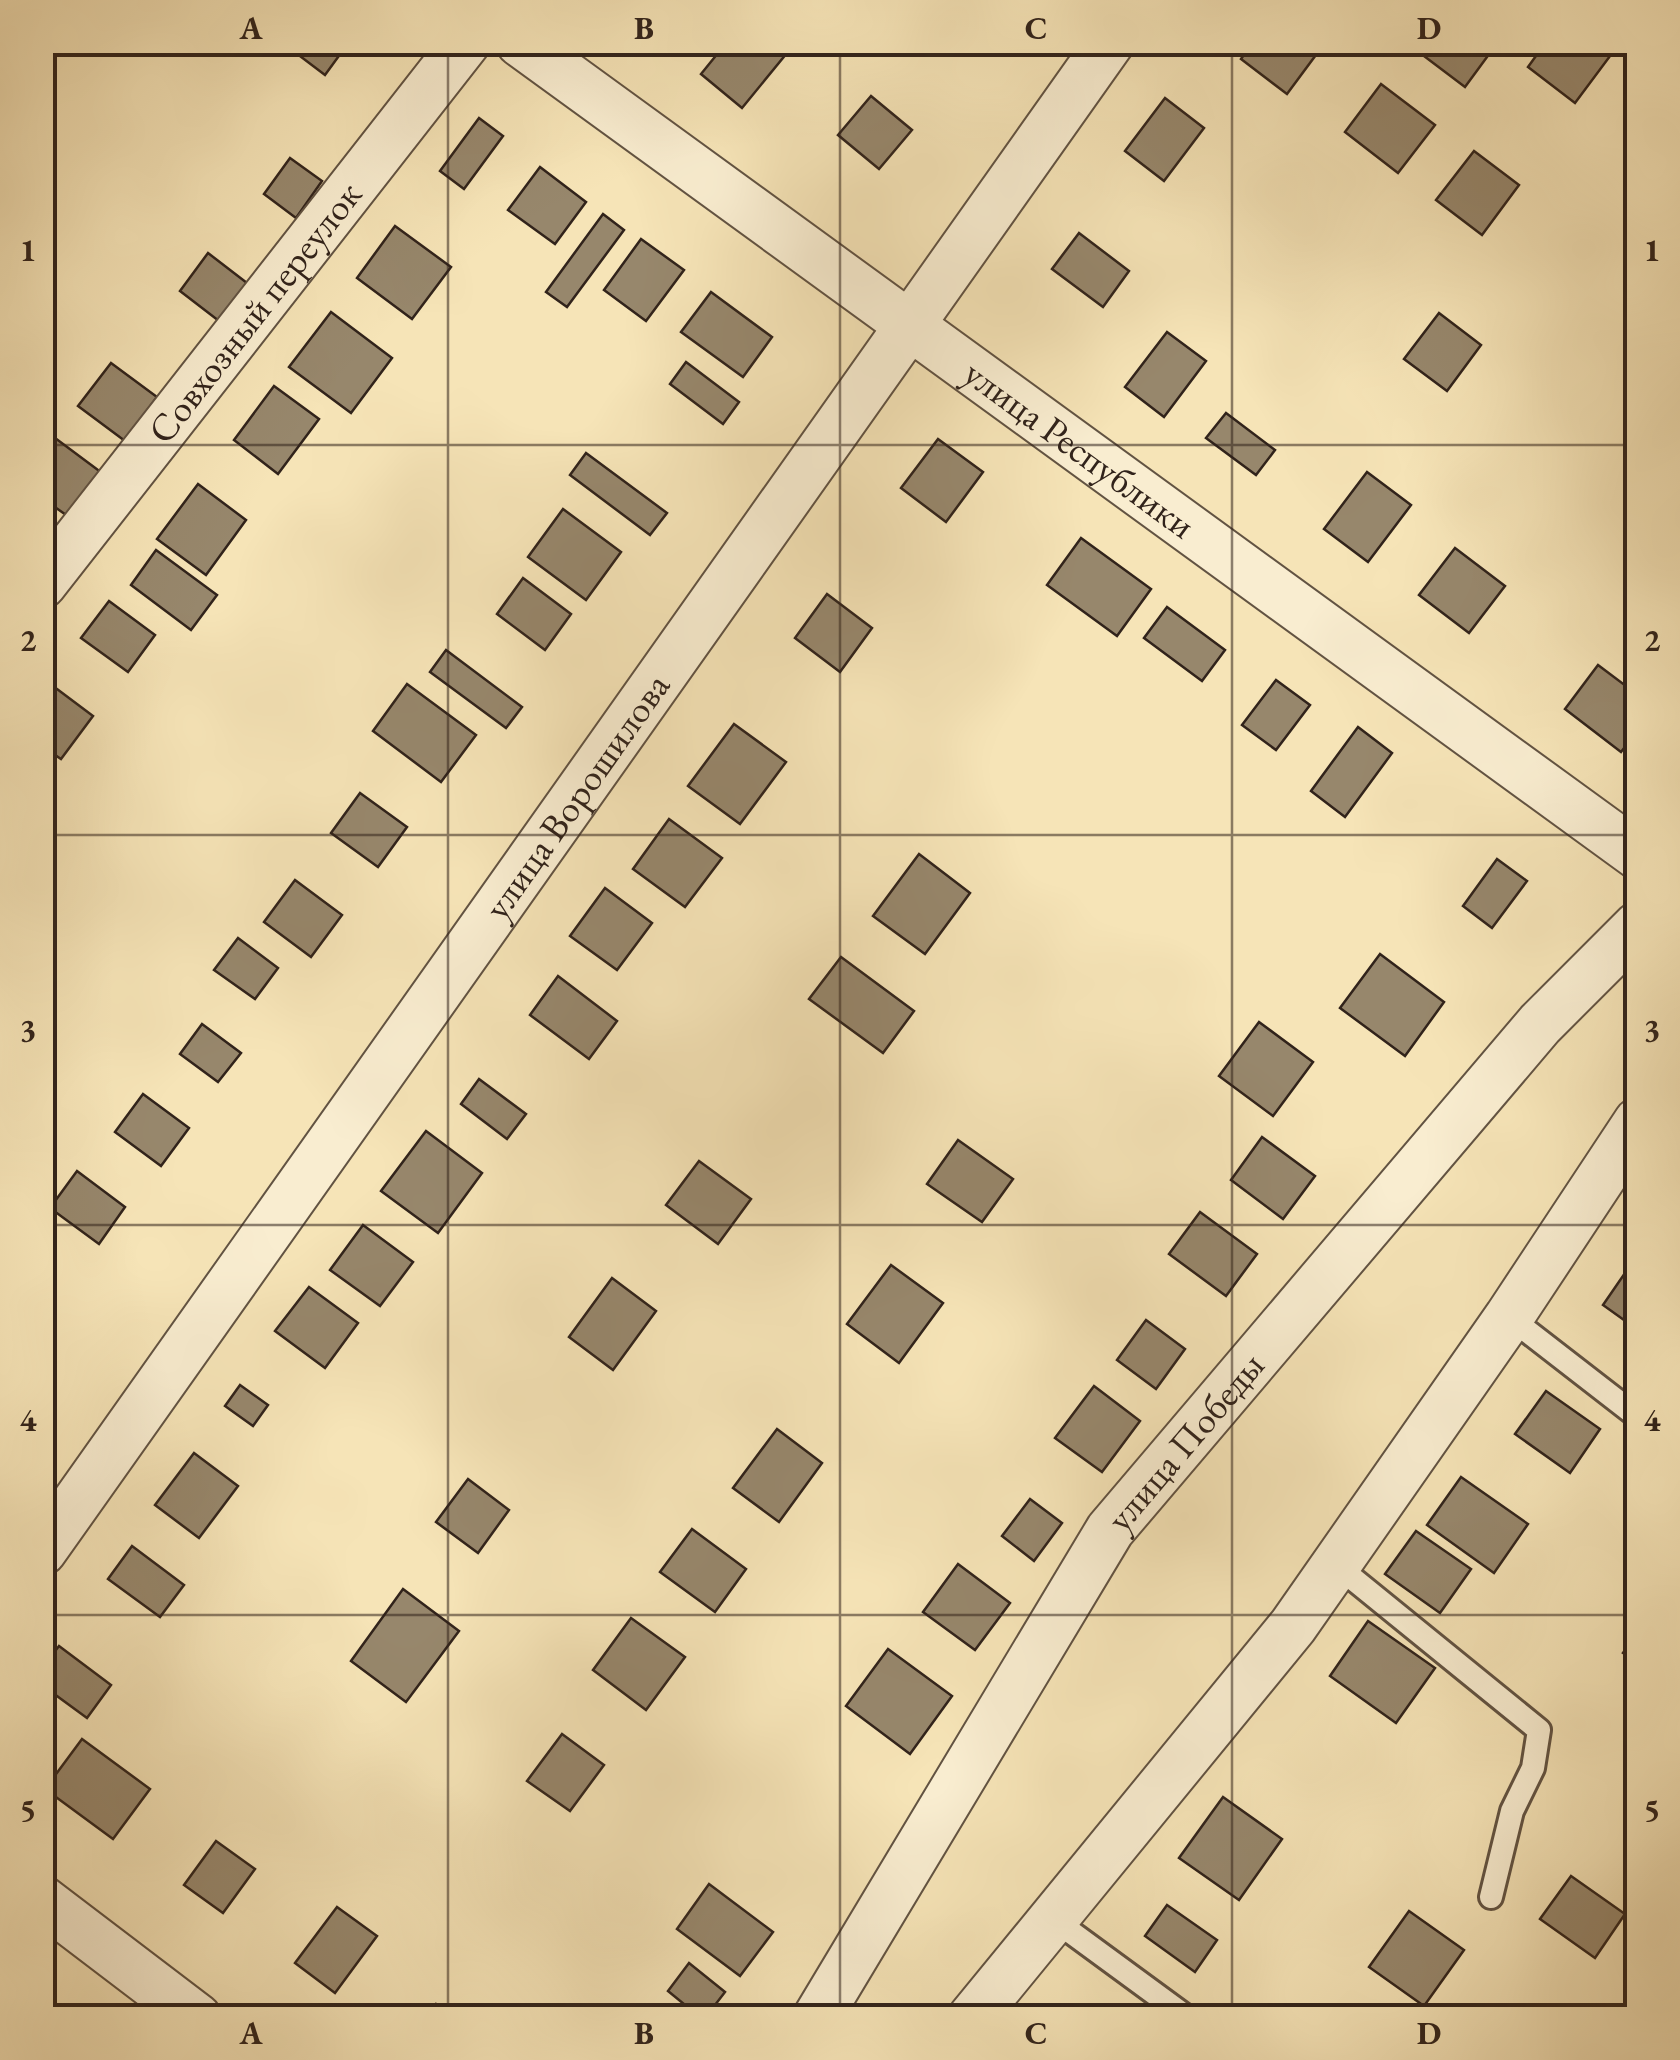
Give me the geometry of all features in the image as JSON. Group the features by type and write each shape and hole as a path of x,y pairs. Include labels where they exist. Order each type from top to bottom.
{"street":[{"name":"Совхозный переулок","path":"42,584 466,42"},
{"name":"улица Республики","path":"520,42 1638,856"},
{"name":"улица Ворошилова","path":"42,1551 1110,42"},
{"name":"улица Победы","path":"817,2018 1110,1530 1540,1024 1638,926"},
{"path":"972,2018 1293,1626 1509,1318 1638,1122"},
{"path":"42,1900 197,2018"}],"lane":[{"path":"1509,1318 1638,1417"},
{"path":"1336,1565 1539,1730 1533,1768 1512,1810 1491,1897"},
{"path":"1053,1919 1188,2018"}],"building":[{"path":"298,42 349,42 325,75 292,50"},
{"path":"727,42 796,42 742,108 701,74"},
{"path":"1253,42 1324,44 1287,94 1241,59"},
{"path":"1428,42 1498,42 1465,87 1420,53"},
{"path":"1546,42 1609,42 1616,48 1575,103 1528,67"},
{"path":"1381,84 1435,125 1398,173 1345,132"},
{"path":"871,96 912,130 879,169 838,135"},
{"path":"1165,98 1204,128 1164,181 1125,151"},
{"path":"479,118 503,136 464,189 440,171"},
{"path":"1474,151 1519,185 1482,235 1436,200"},
{"path":"290,158 322,181 296,218 264,194"},
{"path":"540,167 586,202 555,244 508,210"},
{"path":"603,214 624,230 567,307 546,292"},
{"path":"395,226 451,267 412,319 357,278"},
{"path":"1079,233 1129,271 1103,307 1052,269"},
{"path":"641,239 684,270 646,321 604,290"},
{"path":"208,253 247,283 219,321 180,291"},
{"path":"711,292 772,337 743,377 681,332"},
{"path":"331,312 392,358 351,413 289,367"},
{"path":"1439,313 1481,345 1447,391 1404,359"},
{"path":"1167,332 1206,361 1164,417 1125,387"},
{"path":"686,362 739,402 723,424 670,384"},
{"path":"111,363 157,397 125,441 78,406"},
{"path":"274,386 319,419 278,474 234,440"},
{"path":"1226,413 1275,450 1256,475 1206,438"},
{"path":"51,435 102,473 69,517 42,498 42,446"},
{"path":"938,439 983,472 946,522 901,488"},
{"path":"586,453 667,513 650,535 570,475"},
{"path":"1367,472 1411,505 1368,562 1324,529"},
{"path":"198,484 246,520 206,575 157,539"},
{"path":"563,509 621,552 586,600 528,557"},
{"path":"1081,538 1151,589 1117,636 1047,585"},
{"path":"1455,548 1505,586 1469,633 1419,595"},
{"path":"156,550 217,595 191,630 131,585"},
{"path":"523,578 571,614 545,650 497,614"},
{"path":"827,594 872,628 840,672 795,638"},
{"path":"109,601 155,635 128,672 81,638"},
{"path":"1167,607 1225,650 1202,681 1144,638"},
{"path":"446,650 522,707 506,728 430,672"},
{"path":"1598,665 1638,695 1638,730 1621,752 1565,709"},
{"path":"1276,680 1310,705 1276,750 1242,725"},
{"path":"49,683 93,716 61,759 42,746 42,691"},
{"path":"407,684 476,735 441,782 373,731"},
{"path":"734,724 786,762 740,824 688,786"},
{"path":"1358,727 1392,753 1345,817 1311,791"},
{"path":"360,793 407,827 378,867 331,833"},
{"path":"669,819 722,858 685,907 633,869"},
{"path":"919,854 970,893 925,954 873,916"},
{"path":"1497,859 1527,881 1492,928 1463,906"},
{"path":"295,880 342,915 311,957 264,922"},
{"path":"605,888 652,923 617,970 570,936"},
{"path":"238,938 278,968 255,999 214,970"},
{"path":"1380,954 1444,1002 1405,1056 1340,1008"},
{"path":"841,957 914,1011 883,1053 809,999"},
{"path":"558,976 617,1021 589,1059 530,1015"},
{"path":"1259,1022 1313,1062 1273,1116 1219,1076"},
{"path":"202,1024 241,1053 218,1082 180,1054"},
{"path":"479,1079 526,1114 507,1139 461,1104"},
{"path":"143,1094 189,1128 161,1166 115,1132"},
{"path":"426,1131 482,1173 438,1233 381,1191"},
{"path":"1262,1137 1315,1176 1283,1219 1231,1180"},
{"path":"958,1140 1013,1179 982,1222 927,1184"},
{"path":"699,1161 751,1199 718,1244 666,1205"},
{"path":"77,1171 125,1207 99,1244 50,1208"},
{"path":"1200,1212 1257,1254 1226,1296 1169,1254"},
{"path":"363,1225 413,1262 380,1306 330,1270"},
{"path":"1638,1258 1638,1330 1603,1305"},
{"path":"891,1265 943,1303 899,1363 847,1324"},
{"path":"612,1278 656,1311 613,1370 569,1337"},
{"path":"309,1287 358,1323 325,1368 275,1331"},
{"path":"1146,1320 1185,1349 1156,1389 1117,1360"},
{"path":"240,1385 268,1405 253,1426 225,1406"},
{"path":"1094,1386 1140,1421 1102,1472 1055,1438"},
{"path":"1546,1391 1600,1429 1570,1473 1515,1434"},
{"path":"777,1429 822,1463 779,1522 733,1488"},
{"path":"194,1453 238,1486 199,1538 155,1505"},
{"path":"1461,1477 1528,1524 1494,1573 1427,1525"},
{"path":"468,1479 509,1510 478,1553 436,1522"},
{"path":"1030,1499 1062,1523 1034,1561 1002,1536"},
{"path":"692,1529 746,1569 715,1612 660,1572"},
{"path":"1416,1531 1471,1569 1440,1613 1385,1574"},
{"path":"132,1546 184,1585 160,1617 108,1579"},
{"path":"958,1564 1010,1603 975,1650 923,1612"},
{"path":"403,1589 459,1631 406,1702 351,1661"},
{"path":"631,1618 685,1657 646,1710 593,1670"},
{"path":"1368,1621 1435,1668 1396,1723 1330,1676"},
{"path":"1638,1632 1638,1663 1623,1653"},
{"path":"59,1646 111,1685 87,1718 42,1685 42,1668"},
{"path":"888,1649 952,1696 910,1754 846,1706"},
{"path":"562,1734 604,1765 570,1811 527,1781"},
{"path":"82,1739 150,1789 113,1839 45,1789"},
{"path":"1223,1797 1282,1839 1239,1900 1179,1858"},
{"path":"216,1841 255,1869 223,1913 184,1885"},
{"path":"1571,1876 1625,1914 1595,1958 1540,1919"},
{"path":"709,1884 773,1932 740,1976 677,1929"},
{"path":"1167,1905 1217,1940 1195,1972 1145,1936"},
{"path":"337,1907 377,1936 335,1993 295,1963"},
{"path":"1409,1911 1464,1950 1424,2006 1369,1967"},
{"path":"689,1963 725,1992 705,2018 668,1991"},
{"path":"436,2004 454,2018 426,2018"}]}
